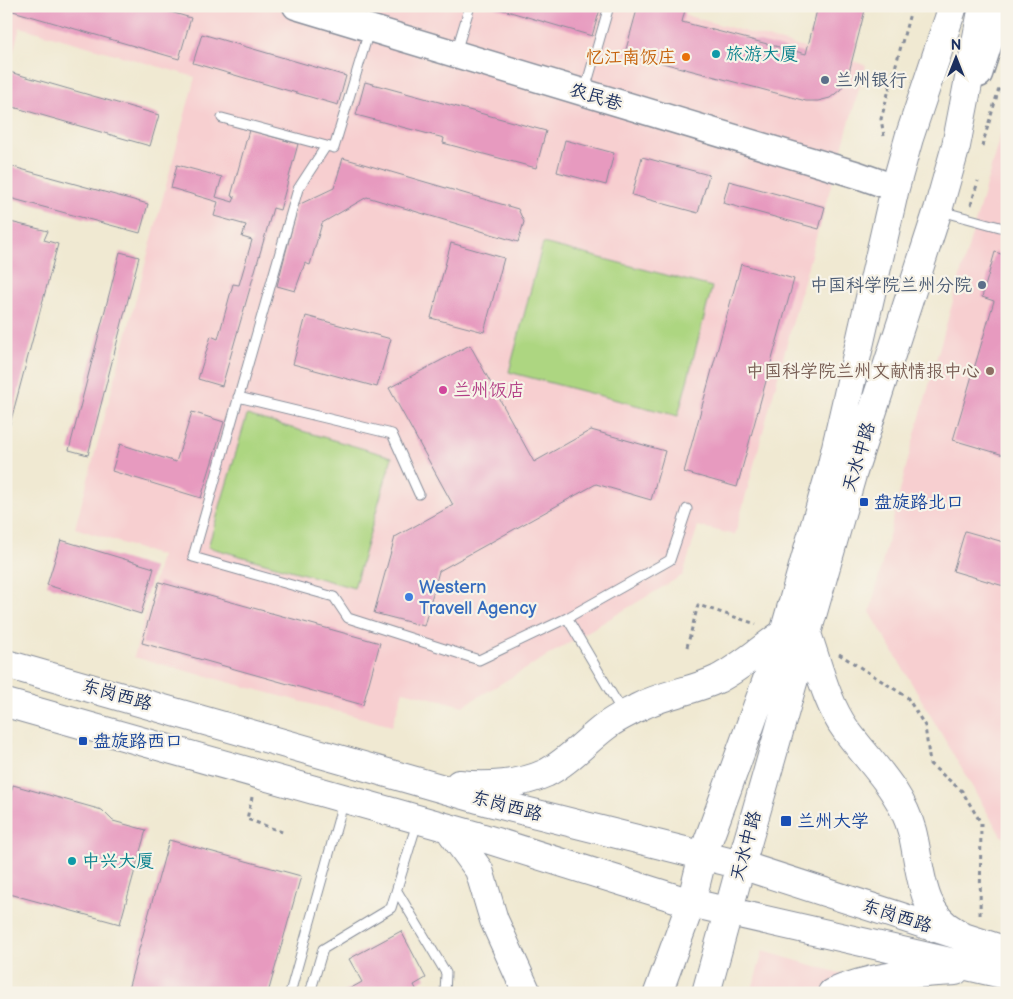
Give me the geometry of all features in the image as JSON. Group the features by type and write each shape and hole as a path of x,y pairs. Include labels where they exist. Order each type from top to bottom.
{"main road":[{"path":"898,141 953,6"},
{"path":"956,146 983,6"},
{"name":"天水中路","path":"706,993 741,865 795,634 895,188 898,141"},
{"name":"天水中路","path":"658,993 691,903 703,855 795,634 852,475 938,210 956,146"},
{"path":"384,772 418,779 472,785 527,780 546,773 561,763 607,725 624,715 655,700 719,678 795,634 836,714 846,730 891,786 904,809 912,831 919,872 931,908 952,930 991,962"},
{"name":"东岗西路","path":"6,664 489,802 741,865 991,962"},
{"name":"东岗西路","path":"6,703 449,829 691,903 991,962 1007,952"},
{"path":"449,829 479,870 494,920 527,993"},
{"path":"832,993 849,985 876,978 991,962"}],"street":[{"name":"天水中路","path":"898,141 940,6"},
{"name":"天水中路","path":"956,146 1001,6"},
{"name":"农民巷","path":"311,8 370,29 848,172 895,188"}],"lane":[{"path":"464,6 467,16"},
{"path":"455,54 470,6"},
{"path":"585,93 609,6"},
{"path":"222,118 334,148 370,29"},
{"path":"326,146 298,189 193,557 334,597 348,618 479,660 567,618 670,560 687,509"},
{"path":"938,210 1007,229"},
{"path":"238,397 392,434 419,494"},
{"path":"567,618 624,715"},
{"path":"290,993 344,799"},
{"path":"310,993 324,949 391,908 418,820"},
{"path":"397,891 446,973 445,993"}],"path":[{"path":"898,141 881,119 912,6"},
{"path":"968,218 978,181"},
{"path":"686,646 698,605 795,634 907,697 925,726 930,764 962,791 981,823 991,962"},
{"path":"247,819 284,833"}],"shaded area":[{"name":"兰州饭店","path":"6,6 652,6 866,65 811,255 735,535 698,526 683,575 463,706 403,691 392,726 134,657 161,556 75,528 195,77 20,27 6,78"},
{"path":"1007,111 1007,838 1001,836 870,612 908,459"},
{"path":"763,951 909,993 751,993"}],"green space":[{"path":"543,243 712,287 678,416 509,372"},
{"path":"247,415 392,457 354,588 208,547"}],"building":[{"path":"6,6 150,6 191,18 179,59 6,9"},
{"path":"490,6 601,6 592,36"},
{"name":"旅游大厦","path":"638,6 686,6 682,22 806,54 818,6 866,6 847,80 840,90 830,98 806,101 625,53"},
{"path":"202,34 346,76 338,105 193,63"},
{"path":"6,71 159,115 150,146 6,105"},
{"path":"365,82 546,131 536,168 443,143 444,138 356,115"},
{"path":"249,130 298,144 280,210 273,208 222,386 198,379 211,336 218,339 233,284 239,285 252,240 242,237 246,225 214,216 218,202 171,188 177,165 222,177 216,197 233,202 235,197 231,196"},
{"path":"565,140 614,153 606,185 557,172"},
{"path":"642,157 709,175 698,213 632,195"},
{"path":"343,158 518,209 524,222 518,242 367,197 322,223 310,265 305,263 295,291 277,286 298,205 334,188"},
{"path":"6,165 148,204 140,233 6,197"},
{"path":"729,181 825,207 819,229 723,203"},
{"path":"6,221 48,231 44,240 58,244 7,435"},
{"path":"451,243 504,258 484,332 431,318"},
{"path":"120,252 139,257 88,455 69,450"},
{"name":"中国科学院兰州文献情报中心","path":"995,252 1007,256 1007,456 953,440 994,301 982,297"},
{"path":"741,264 794,279 737,487 684,472"},
{"path":"306,316 391,339 377,387 293,364"},
{"name":"兰州饭店","path":"470,345 534,462 591,430 665,451 651,500 596,484 439,571 424,626 374,613 395,537 453,505 389,388"},
{"path":"192,412 224,422 201,498 112,471 120,444 176,462"},
{"path":"965,531 1007,543 1007,587 953,571"},
{"path":"61,540 154,568 141,614 47,585"},
{"path":"159,582 380,643 363,705 142,643"},
{"name":"中兴大厦","path":"13,785 102,810 113,821 146,830 120,924 6,893 6,791 11,792"},
{"path":"169,840 301,876 268,993 127,993"},
{"path":"401,931 426,978 414,985 418,993 342,993 362,982 349,959"}],"place":[{"name":"旅游大厦","path":"716,54"},
{"name":"忆江南饭庄","path":"686,57"},
{"name":"兰州银行","path":"825,80"},
{"name":"中国科学院兰州分院","path":"982,285"},
{"name":"中国科学院兰州文献情报中心","path":"990,371"},
{"name":"兰州饭店","path":"443,390"},
{"name":"盘旋路北口","path":"864,502"},
{"name":"Western Travell Agency","path":"409,597"},
{"name":"盘旋路西口","path":"83,741"},
{"name":"兰州大学","path":"786,821"},
{"name":"中兴大厦","path":"72,861"}]}
